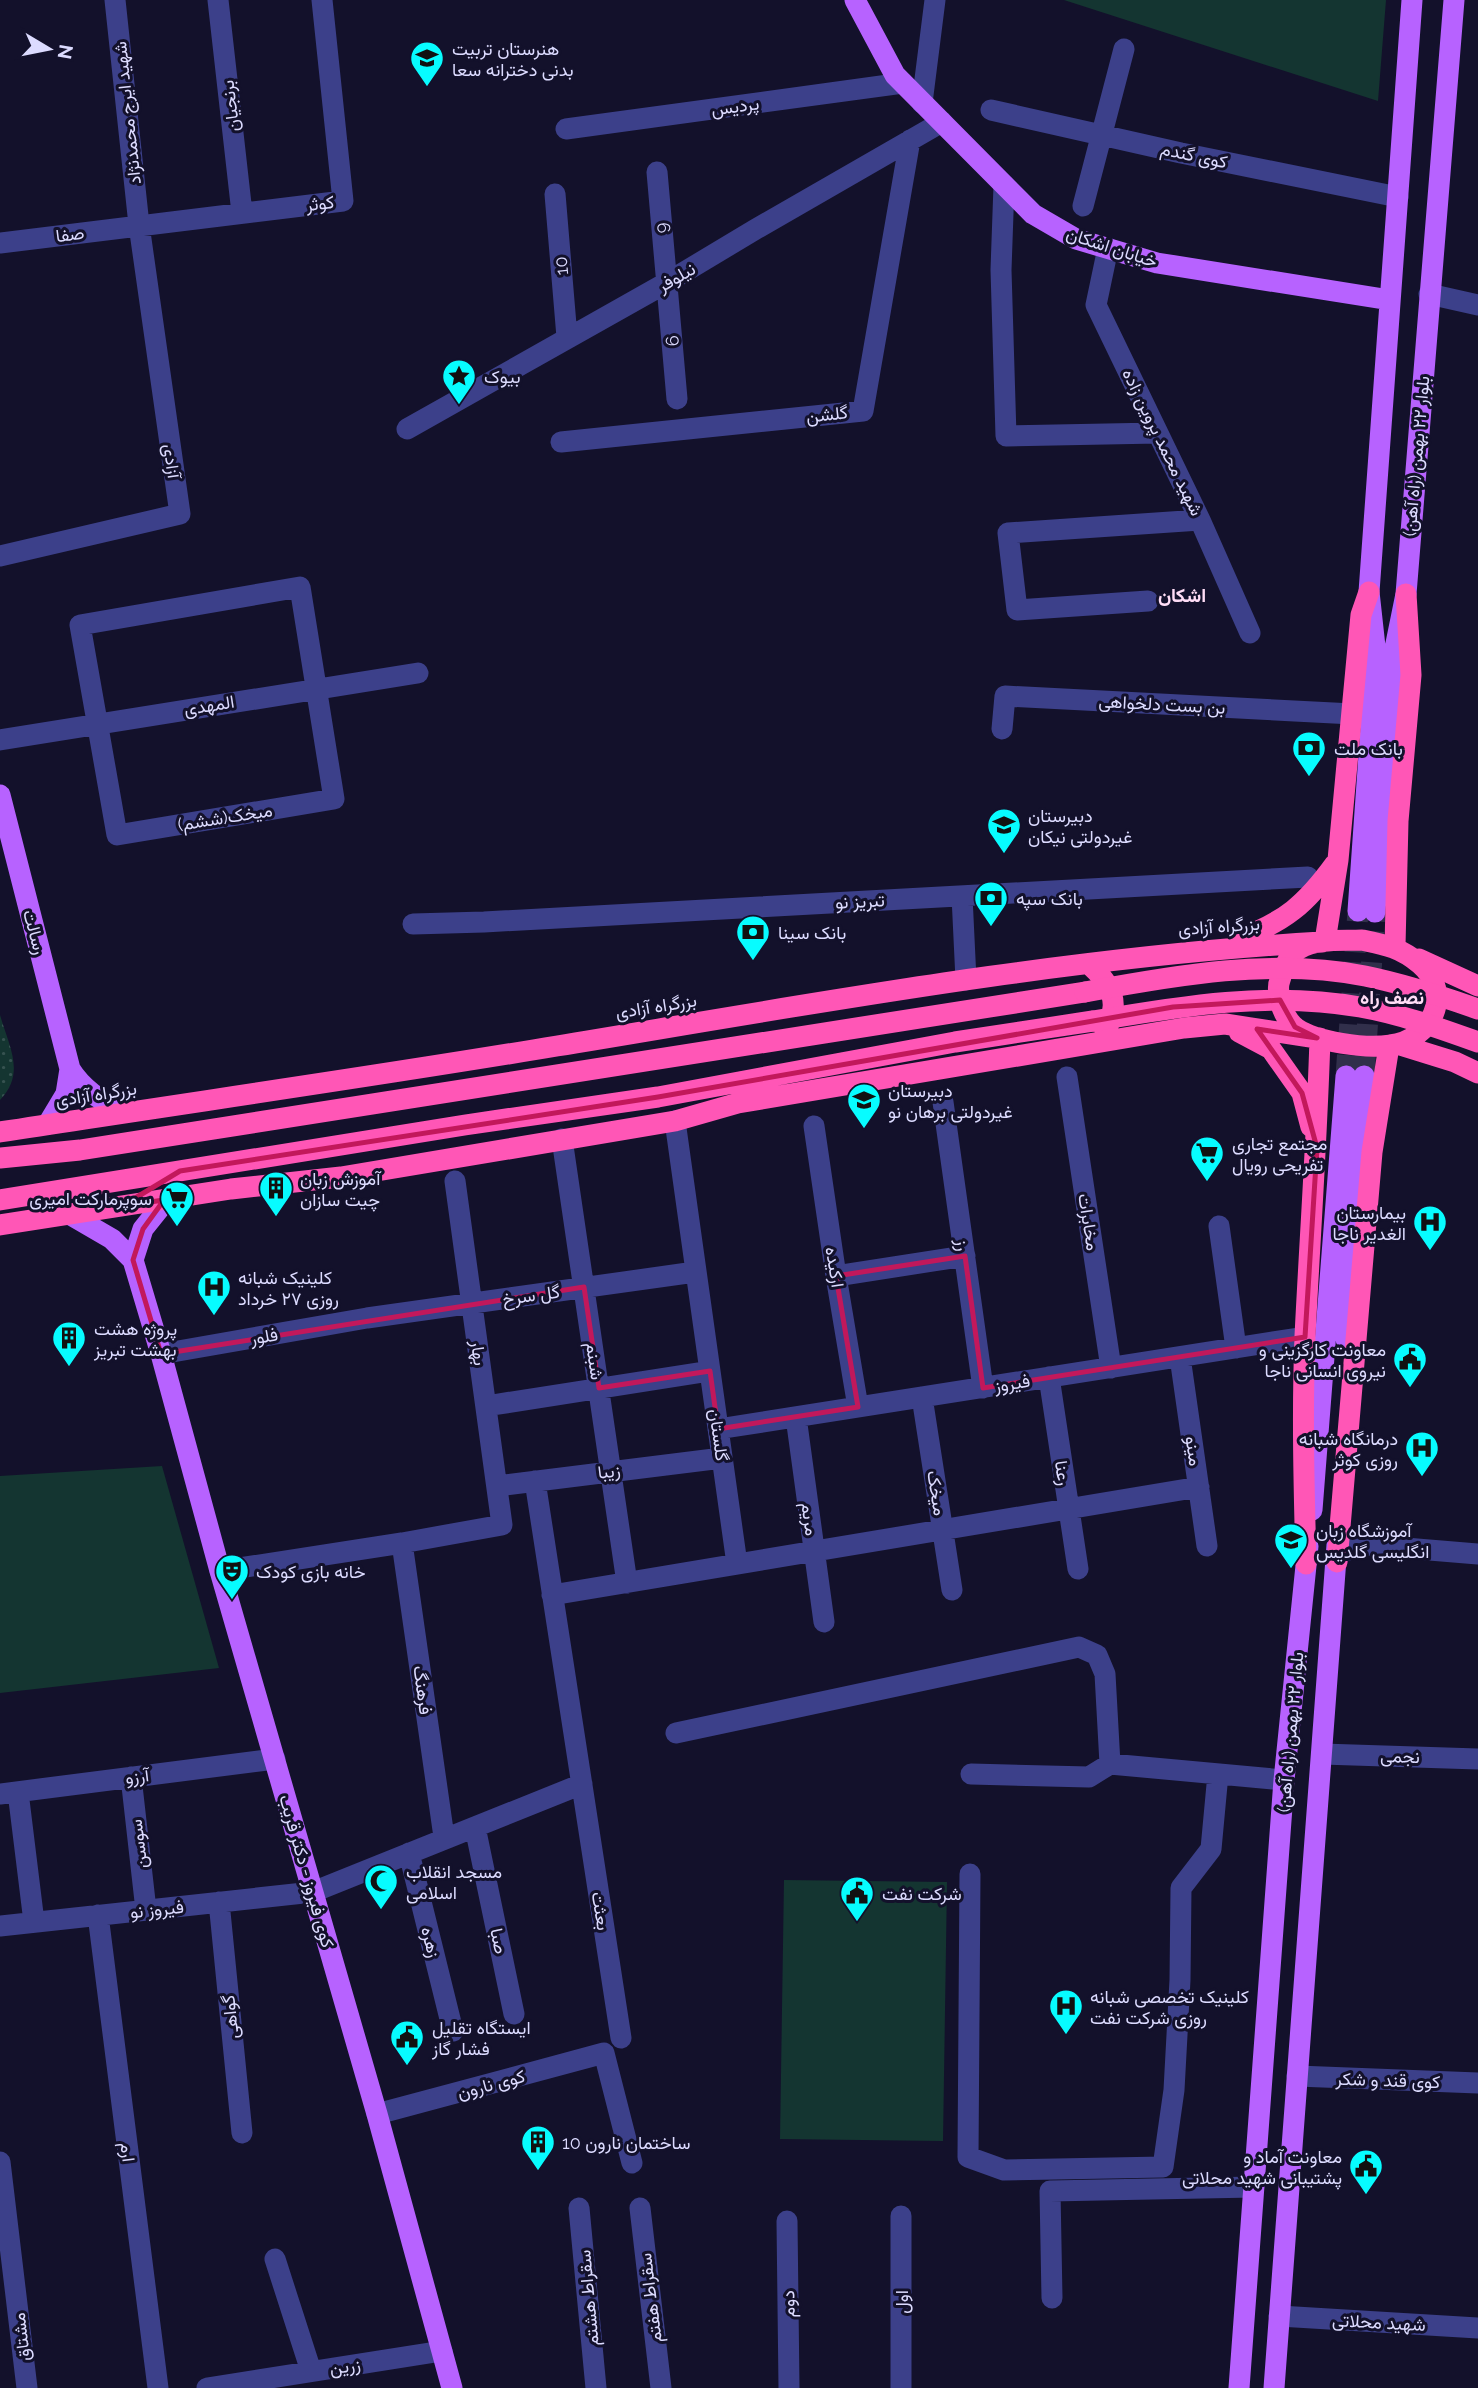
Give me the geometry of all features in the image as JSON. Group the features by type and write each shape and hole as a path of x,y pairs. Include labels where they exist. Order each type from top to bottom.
{"highway":[{"path":"1323,941 1338,860 1361,615 1368,592"},
{"path":"1399,949 1398,821 1411,675 1406,594"},
{"path":"1213,948 1265,930 1298,908 1319,887 1338,860"},
{"path":"1319,1038 1295,1027 1282,1009 1278,986 1285,964 1298,950 1323,941 1362,940 1399,949 1478,986"},
{"name":"بزرگراه آزادی","path":"0,1132 967,980 1213,948 1323,941"},
{"path":"1393,1045 1412,1040 1427,1027 1436,1006 1434,982 1422,965 1399,949"},
{"path":"1089,964 1105,978 1114,1000 1112,1020 1099,1042"},
{"path":"0,1158 80,1150 1168,977 1215,972 1301,969 1363,975 1428,991 1478,1009"},
{"path":"0,1200 465,1125 659,1097 942,1044 1173,1007 1241,1001 1302,1000 1360,1007 1424,1023 1478,1042"},
{"path":"1225,1024 1271,1049 1301,1093 1317,1148"},
{"path":"0,1225 167,1199 341,1177 675,1121 738,1103 1099,1042 1225,1024 1354,1044 1393,1045 1455,1062 1478,1073"},
{"path":"1306,1564 1305,1337 1317,1148 1319,1038"},
{"path":"1337,1558 1372,1152 1393,1045"},
{"path":"201,1101 273,1119"},
{"path":"122,1206 180,1171"}],"main road":[{"name":"خیابان اشکان","path":"855,0 895,75 1033,214 1076,239 1157,263 1390,300"},
{"name":"بلوار ۲۲ بهمن (راه آهن)","path":"1412,0 1368,592 1376,656 1366,911 1393,658 1406,594 1454,0"},
{"name":"رسالت","path":"0,795 7,851 70,1069"},
{"path":"70,1069 89,1092 122,1112"},
{"path":"48,1125 66,1094 70,1069"},
{"name":"بلوار ۲۲ بهمن (راه آهن)","path":"1239,2388 1284,1780 1355,1076 1338,1452 1337,1558 1274,2388"},
{"path":"69,1214 112,1239 133,1260 143,1229 167,1199"},
{"name":"کوی فیروز - دکتر قریب","path":"133,1260 377,2114 452,2388"}],"street":[{"name":"شهید ایرج محمدنژاد","path":"115,0 139,225"},
{"name":"برنجیان","path":"218,0 242,213"},
{"name":"کوثر","path":"139,225 343,201 322,0"},
{"path":"922,103 935,0"},
{"path":"1083,206 1124,49"},
{"name":"پردیس","path":"566,128 903,83"},
{"name":"کوی گندم","path":"991,110 1398,198"},
{"name":"نیلوفر","path":"407,429 666,283 942,122"},
{"name":"گلشن","path":"561,442 863,411 910,140"},
{"name":"9","path":"657,172 666,283"},
{"path":"1004,185 1001,270 1006,436 1158,433"},
{"name":"10","path":"555,194 567,337"},
{"name":"صفا","path":"0,243 139,225"},
{"name":"آزادی","path":"0,556 180,514 139,225"},
{"name":"شهید محمد پروین زاده","path":"1108,248 1096,304 1200,520 1250,633"},
{"name":"6","path":"666,283 677,399"},
{"path":"1429,295 1478,305"},
{"path":"1148,601 1017,610 1008,533 1200,520"},
{"path":"97,724 80,625 300,587 317,689"},
{"name":"المهدی","path":"0,740 418,673"},
{"name":"میخک(ششم)","path":"97,724 117,835 334,799 317,689"},
{"name":"بن بست دلخواهی","path":"1002,729 1005,696 1353,714"},
{"name":"تبریز نو","path":"413,924 1308,877"},
{"path":"962,896 967,980"},
{"name":"مخابرات","path":"1067,1077 1111,1368"},
{"name":"رز","path":"943,1102 983,1388"},
{"name":"گلستان","path":"675,1121 737,1564"},
{"name":"ارکیده","path":"814,1126 858,1407"},
{"name":"شبنم","path":"562,1139 627,1583"},
{"name":"بهار","path":"402,1543 502,1525 455,1181"},
{"path":"1219,1226 1236,1348"},
{"path":"836,1276 965,1256"},
{"name":"گل سرخ","path":"367,1318 695,1272"},
{"name":"فلور","path":"162,1354 367,1318"},
{"name":"فیروز","path":"718,1429 1305,1337"},
{"name":"مینو","path":"1180,1357 1208,1546"},
{"path":"486,1406 710,1371"},
{"name":"رعنا","path":"1049,1377 1078,1569"},
{"name":"میخک","path":"922,1397 952,1590"},
{"name":"مریم","path":"796,1417 824,1622"},
{"name":"زیبا","path":"496,1486 722,1458"},
{"path":"313,1892 444,1837 582,1784 535,1481"},
{"path":"552,1595 1199,1487"},
{"path":"220,1571 402,1543"},
{"name":"فرهنگ","path":"402,1543 444,1837"},
{"path":"1337,1558 1369,1545 1478,1554"},
{"path":"676,1733 1079,1647 1097,1655 1105,1674 1110,1764"},
{"name":"نجمی","path":"1322,1754 1478,1759"},
{"name":"آرزو","path":"9,1793 275,1759"},
{"path":"971,1774 1089,1777 1110,1764 1284,1780"},
{"path":"970,1874 968,2157 1004,2170 1164,2167 1174,2090 1180,1980 1181,1888 1211,1849 1218,1774"},
{"name":"سوسن","path":"131,1777 146,1910"},
{"name":"بعثت","path":"582,1784 621,2038"},
{"path":"9,1793 34,1922"},
{"name":"صبا","path":"475,1827 514,2014"},
{"name":"زهره","path":"410,1853 453,2031"},
{"name":"فیروز نو","path":"0,1926 313,1892"},
{"name":"گواهی","path":"219,1902 242,2133"},
{"name":"ارم","path":"98,1915 158,2388"},
{"name":"کوی نارون","path":"377,2114 604,2053 632,2163"},
{"name":"کوی قند و شکر","path":"1297,2076 1478,2083"},
{"name":"مشتاق","path":"0,2162 27,2388"},
{"path":"1052,2298 1050,2191 1254,2187"},
{"name":"سقراط هشتم","path":"579,2208 596,2388"},
{"name":"سقراط هفتم","path":"640,2208 661,2388"},
{"name":"اول","path":"901,2216 901,2388"},
{"name":"دوم","path":"787,2221 789,2388"},
{"path":"275,2259 311,2371"},
{"name":"شهید محلاتی","path":"1279,2316 1478,2328"},
{"name":"زرین","path":"207,2388 442,2351"}],"highlighted area":[{"path":"1280,1000 1295,1027 1317,1038 1257,1029 1302,1093 1317,1148 1305,1337 983,1388 965,1256 836,1276 858,1407 718,1429 710,1371 599,1388 584,1287 161,1354 133,1260 143,1229 164,1200 122,1206 180,1171 658,1097 1173,1007"}],"green space":[{"path":"1064,0 1386,0 1378,101"},
{"path":"0,1015 11,1049 14,1070 8,1090 0,1100"},
{"path":"162,1466 219,1668 0,1693 0,1476"},
{"path":"784,1880 947,1882 943,2141 780,2139"}],"tunnel":[{"path":"1346,1076 1358,911"},
{"path":"1364,1076 1375,912"}],"place":[{"name":"هنرستان تربیت بدنی دخترانه سعا","path":"427,88"},
{"name":"بیوک","path":"459,406"},
{"name":"بانک ملت","path":"1309,778"},
{"name":"دبیرستان غیردولتی نیکان","path":"1004,855"},
{"name":"بانک سپه","path":"991,928"},
{"name":"بانک سینا","path":"753,962"},
{"name":"دبیرستان غیردولتی برهان نو","path":"864,1130"},
{"name":"مجتمع تجاری تفریحی رویال","path":"1207,1183"},
{"name":"آموزش زبان چیت سازان","path":"276,1218"},
{"name":"سوپرمارکت امیری","path":"177,1228"},
{"name":"بیمارستان الغدیر ناجا","path":"1430,1252"},
{"name":"کلینیک شبانه روزی ۲۷ خرداد","path":"214,1317"},
{"name":"پروژه هشت بهشت تبریز","path":"69,1368"},
{"name":"معاونت کارگزینی و نیروی انسانی ناجا","path":"1410,1389"},
{"name":"درمانگاه شبانه روزی کوثر","path":"1422,1478"},
{"name":"آموزشگاه زبان انگلیسی گلدیس","path":"1291,1570"},
{"name":"خانه بازی کودک","path":"232,1601"},
{"name":"مسجد انقلاب اسلامی","path":"381,1911"},
{"name":"شرکت نفت","path":"857,1923"},
{"name":"کلینیک تخصصی شبانه روزی شرکت نفت","path":"1066,2036"},
{"name":"ایستگاه تقلیل فشار گاز","path":"407,2067"},
{"name":"ساختمان نارون 10","path":"538,2172"},
{"name":"معاونت آماد و پشتیبانی شهید محلاتی","path":"1366,2196"}],"district":[{"name":"اشکان","path":"1182,595"},
{"name":"نصف راه","path":"1392,997"}]}
